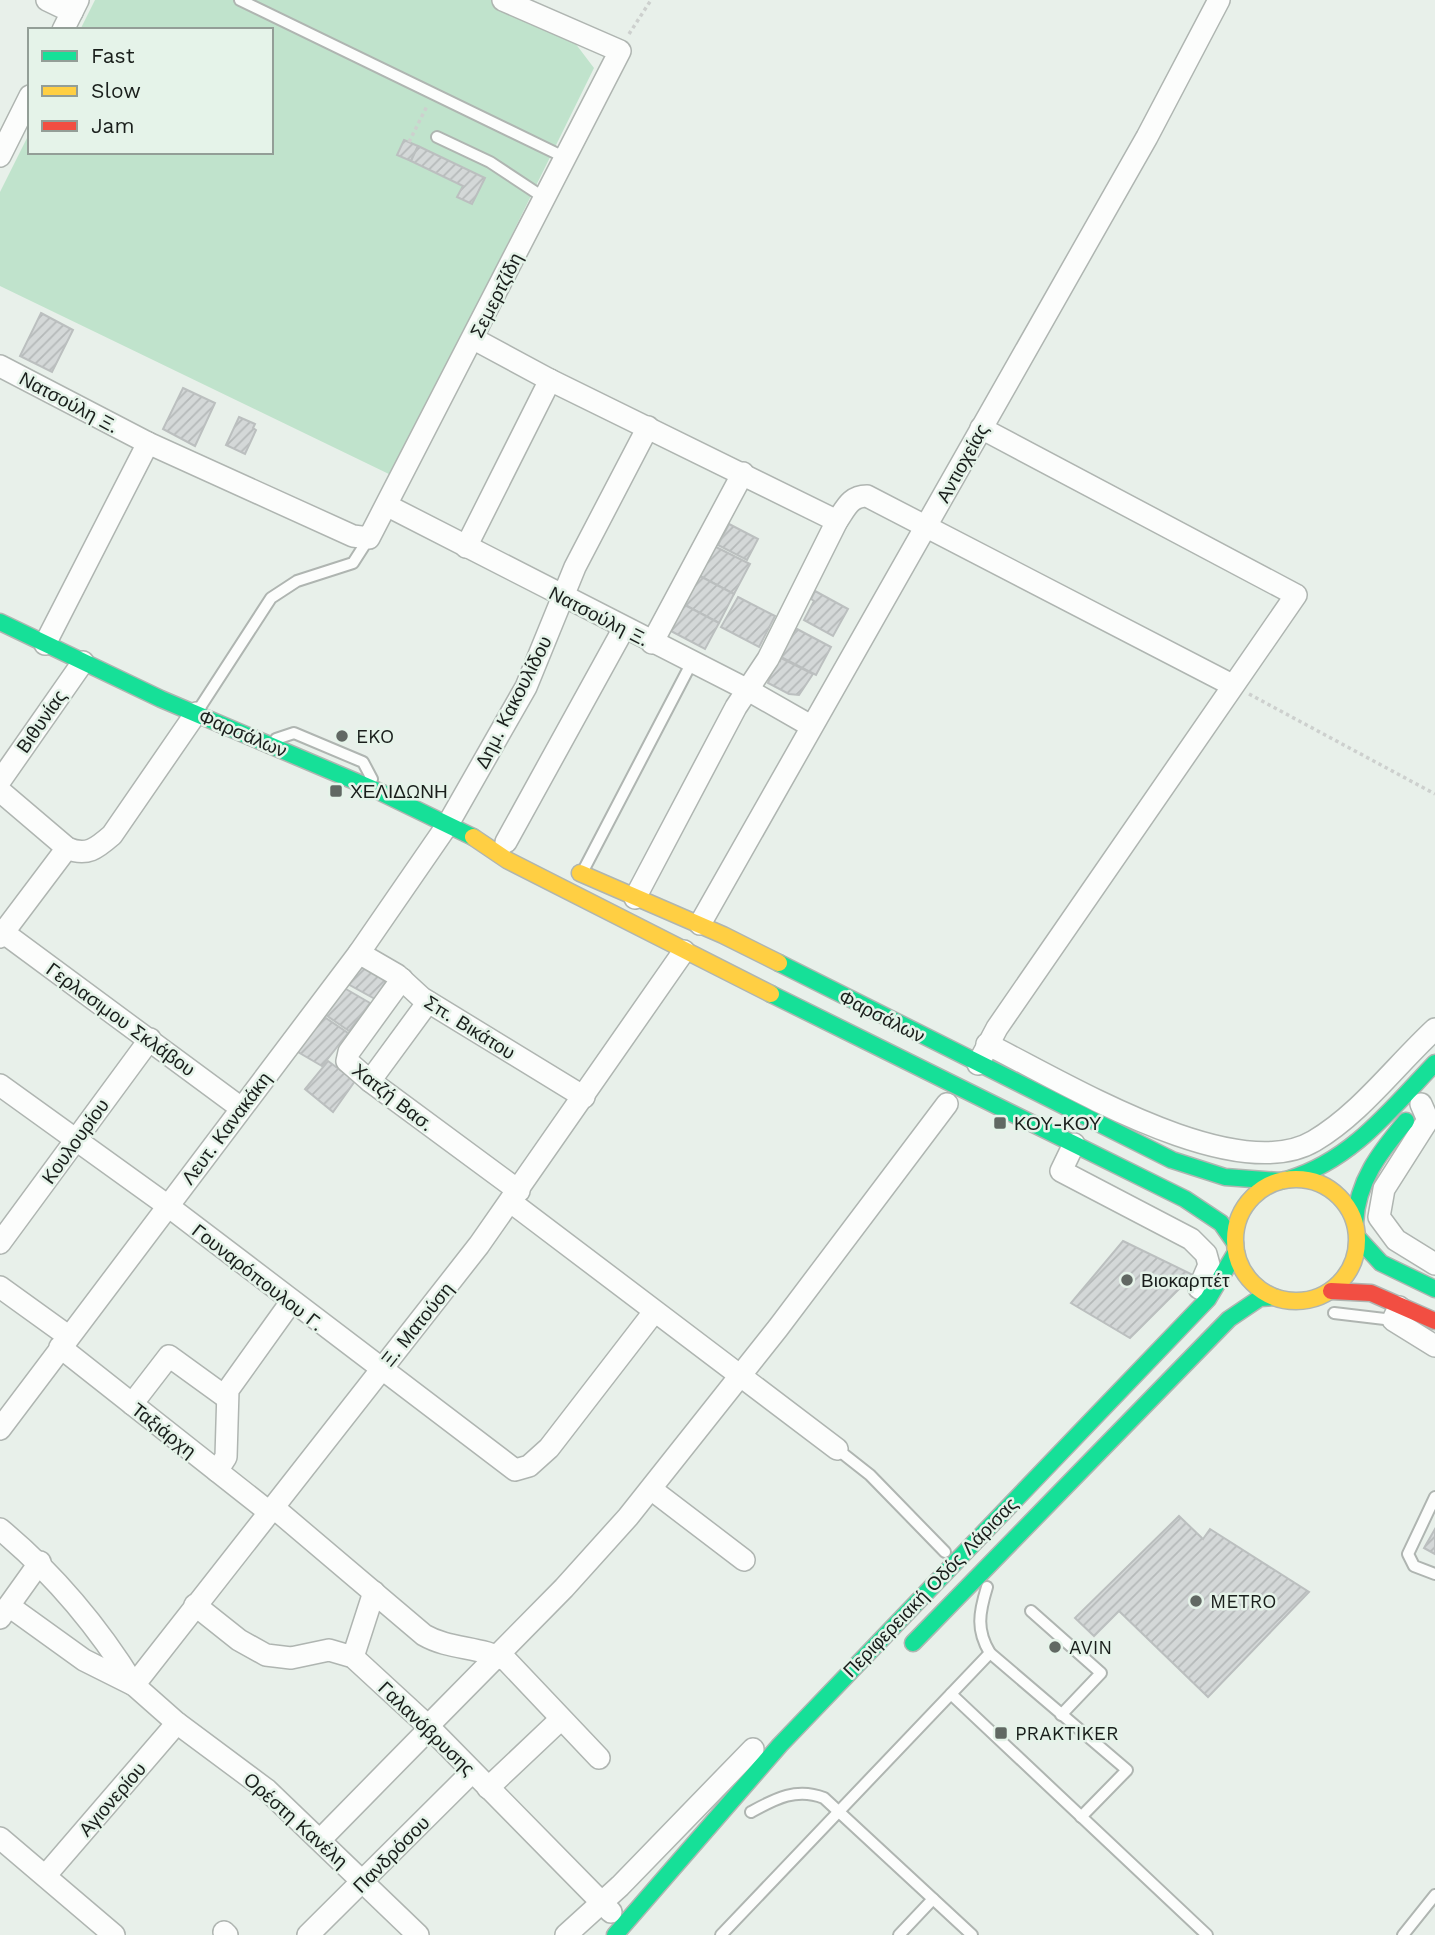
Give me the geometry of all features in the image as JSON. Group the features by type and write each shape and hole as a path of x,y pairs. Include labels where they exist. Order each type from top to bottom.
{"main road":[{"name":"Φαρσάλων","path":"0,622 83,662 268,742 447,824 505,845 507,860 1197,1206 1220,1223 1235,1248"},
{"name":"Φαρσάλων","path":"575,871 700,923 978,1064 1205,1174 1259,1182 1285,1180"},
{"path":"1435,1063 1341,1156 1312,1174 1285,1180 1264,1189 1250,1200 1240,1216 1235,1248 1246,1276 1258,1289 1274,1297 1303,1301 1331,1291 1353,1290 1396,1313 1435,1321"},
{"path":"1331,1291 1351,1268 1358,1191 1390,1140 1428,1105"},
{"path":"1285,1180 1315,1182 1331,1189 1344,1201 1362,1246 1380,1261 1435,1289"},
{"name":"Περιφερειακή Οδός Λάρισας","path":"620,1930 780,1745 1168,1332 1218,1286 1235,1248"},
{"name":"Περιφερειακή Οδός Λάρισας","path":"902,1654 1229,1319 1260,1298 1274,1297"},
{"path":"746,1817 779,1782"},
{"path":"620,1930 702,1861"}],"street":[{"path":"47,0 71,14"},
{"path":"503,0 620,51"},
{"name":"Αντιοχείας","path":"700,923 1165,104 1219,0"},
{"name":"Σεμερτζίδη","path":"369,538 388,506 620,51"},
{"path":"0,156 28,100"},
{"path":"474,339 550,380 837,521"},
{"name":"Νατσούλη Ξ.","path":"0,366 148,443 353,536 369,538"},
{"path":"466,547 550,380"},
{"name":"Δημ. Κακουλίδου","path":"447,824 526,687 581,554 648,427"},
{"path":"978,1064 988,1044 1296,595 981,428"},
{"path":"45,644 148,443"},
{"path":"652,643 743,473"},
{"path":"635,898 736,707 768,659 850,500 867,496 1232,685"},
{"name":"Νατσούλη Ξ.","path":"388,506 748,690 811,726"},
{"path":"505,845 625,628"},
{"name":"Βιθυνίας","path":"0,781 83,662"},
{"path":"0,791 67,848 79,853 95,850 112,835 196,713"},
{"name":"Λευτ. Κανακάκη","path":"0,1429 359,953 447,824"},
{"path":"1,933 67,848"},
{"name":"Γερλασιμου Σκλάβου","path":"1,933 241,1108"},
{"name":"Ξ. Ματούση","path":"134,1685 515,1196 684,951"},
{"name":"Σπ. Βικάτου","path":"359,953 402,979 428,1002 584,1097"},
{"name":"Χατζή Βασ.","path":"402,979 349,1052 350,1065 515,1196 654,1312 838,1449"},
{"path":"370,1081 428,1002"},
{"path":"988,1044 1181,1136 1223,1149 1277,1153 1295,1150 1328,1132 1435,1029"},
{"name":"Κουλουρίου","path":"0,1243 150,1040"},
{"name":"Γουναρόπουλου Γ.","path":"0,1085 168,1206 380,1371 514,1470 529,1466 549,1448 654,1312"},
{"path":"320,1840 577,1574 652,1489 947,1104"},
{"path":"1428,1105 1392,1175 1379,1208 1383,1226 1390,1234 1435,1264"},
{"path":"566,1935 602,1903 944,1552 1168,1332 1199,1289 1209,1265 1206,1254 1191,1239 1061,1171 1074,1144"},
{"name":"Ταξιάρχη","path":"0,1287 132,1404 271,1510 374,1592 412,1626 436,1642 498,1656"},
{"path":"217,1471 226,1457 227,1398 230,1386 291,1303"},
{"path":"1396,1313 1435,1346"},
{"path":"132,1404 169,1356 227,1398"},
{"path":"652,1489 744,1560"},
{"name":"Ορέστη Κανέλη","path":"0,1529 40,1562 98,1629 134,1685"},
{"path":"5,1612 40,1562"},
{"path":"195,1605 239,1640 266,1655 291,1658 329,1650 353,1657 374,1592"},
{"name":"Ορέστη Κανέλη","path":"5,1612 85,1660 134,1685 177,1723 267,1790 418,1935"},
{"path":"498,1656 599,1758"},
{"name":"Γαλανόβρυσης","path":"353,1657 429,1727 602,1903 620,1930"},
{"path":"488,1788 562,1719"},
{"name":"Αγιονερίου","path":"46,1875 177,1723"},
{"name":"Πανδρόσου","path":"308,1935 472,1772"},
{"path":"2,1844 46,1875 114,1935"}],"lane":[{"path":"240,0 566,158"},
{"path":"437,137 490,162 546,199"},
{"path":"196,713 271,598 297,581 353,563 369,538"},
{"path":"575,871 692,662"},
{"path":"1334,1313 1396,1313"},
{"path":"838,1449 870,1475 944,1552"},
{"path":"1435,1497 1408,1554 1414,1566 1435,1574"},
{"path":"997,1556 978,1625 980,1638 990,1653 1127,1770 1082,1817"},
{"path":"1031,1611 1101,1673 1061,1715"},
{"path":"721,1935 990,1653"},
{"path":"951,1694 1207,1935"},
{"path":"746,1817 795,1793 811,1793 824,1798 972,1935"},
{"path":"1403,1935 1435,1895"},
{"path":"899,1935 933,1899"}],"path":[{"path":"620,51 651,0"},
{"path":"409,142 433,94"},
{"path":"1232,685 1435,794"}],"green space":[{"path":"95,0 497,0 569,35 594,68 393,476 0,286 0,192 28,136 28,154 273,154 273,28 81,28"}],"building":[{"path":"404,140 418,146 411,161 397,155"},
{"path":"418,146 485,178 472,204 457,197 463,186 411,161"},
{"path":"41,313 73,330 52,372 20,356"},
{"path":"183,388 215,403 195,446 163,429"},
{"path":"239,417 255,424 253,428 256,430 245,454 226,445"},
{"path":"729,524 758,539 747,560 718,545"},
{"path":"714,546 750,564 734,594 698,575"},
{"path":"698,575 734,594 719,623 683,604"},
{"path":"815,591 848,609 833,636 804,620 814,601 811,599"},
{"path":"738,597 775,616 759,647 721,627"},
{"path":"683,604 719,623 705,649 669,630"},
{"path":"797,629 831,647 816,675 779,656"},
{"path":"781,658 813,674 799,695 789,694 768,683 776,659 780,661"},
{"path":"358,963 388,978 375,999 348,984"},
{"path":"339,985 370,1003 349,1031 320,1011"},
{"path":"317,1012 348,1033 322,1066 291,1048"},
{"path":"328,1061 355,1081 333,1112 305,1089"},
{"path":"1123,1241 1193,1275 1130,1338 1071,1303"},
{"name":"METRO","path":"1179,1516 1203,1539 1210,1529 1309,1592 1208,1697 1119,1611 1094,1636 1075,1618"},
{"path":"1435,1529 1435,1554 1424,1548"}],"traffic: fast":[{"path":"0,622 161,699 378,791 473,837"},
{"path":"779,963 1172,1160 1225,1177 1280,1181"},
{"path":"771,994 1185,1199 1221,1223 1235,1243"},
{"path":"1289,1179 1312,1170 1351,1146 1386,1115 1435,1063"},
{"path":"1355,1223 1365,1180 1387,1144 1406,1121"},
{"path":"1358,1238 1381,1263 1435,1289"},
{"path":"615,1935 780,1745 1208,1299 1236,1252"},
{"path":"913,1643 1229,1319 1260,1298 1274,1297"}],"traffic: slow":[{"path":"473,837 507,860 771,994"},
{"path":"580,873 723,935 779,963"},
{"path":"1296,1179 1319,1184 1339,1197 1352,1217 1357,1240 1352,1263 1339,1283 1319,1296 1296,1301 1273,1296 1253,1283 1240,1263 1235,1240 1240,1217 1253,1197 1273,1184 1296,1179"}],"traffic: jam":[{"path":"1331,1291 1371,1293 1435,1321"}],"place":[{"name":"EKO","path":"342,736"},
{"name":"ΧΕΛΙΔΩΝΗ","path":"336,791"},
{"name":"ΚΟΥ-ΚΟΥ","path":"1000,1123"},
{"name":"Βιοκαρπέτ","path":"1127,1280"},
{"name":"METRO","path":"1196,1601"},
{"name":"AVIN","path":"1055,1647"},
{"name":"PRAKTIKER","path":"1001,1733"}]}
